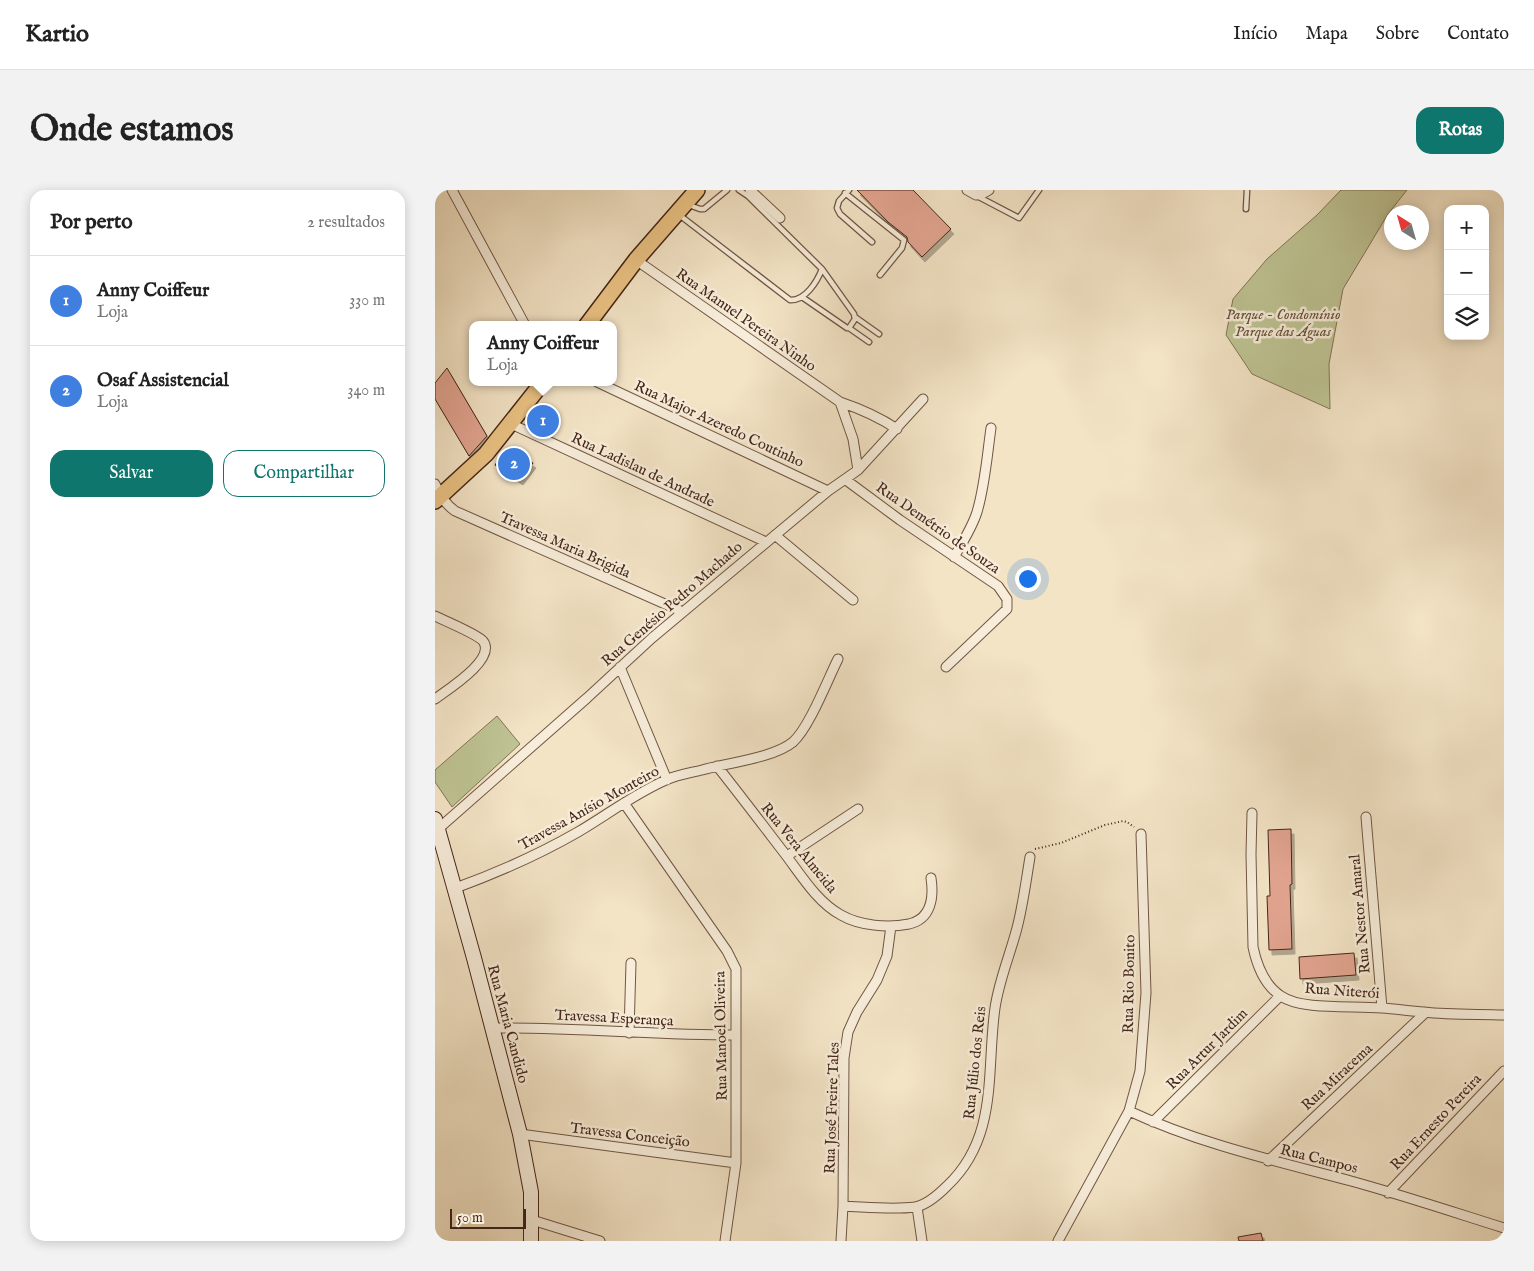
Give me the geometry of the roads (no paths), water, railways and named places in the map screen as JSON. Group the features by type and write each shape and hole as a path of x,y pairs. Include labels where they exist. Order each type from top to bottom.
{"main road":[{"path":"590,321 636,260 697,190"},
{"path":"437,494 485,454 540,386"}],"street":[{"path":"452,190 523,321"},
{"path":"750,190 780,218"},
{"path":"967,190 976,196 989,190"},
{"name":"Rua Manuel Pereira Ninho","path":"636,260 840,402 867,412 897,429"},
{"name":"Rua Major Azeredo Coutinho","path":"605,386 828,491"},
{"name":"Rua Genésio Pedro Machado","path":"436,824 579,705 683,612 766,542 828,491 858,470 923,399"},
{"path":"840,402 853,439 858,470"},
{"name":"Rua Ladislau de Andrade","path":"509,423 766,542"},
{"path":"954,557 976,513 983,487 991,428"},
{"name":"Rua Demétrio de Souza","path":"846,480 900,520 998,586 1007,599 1007,608 946,667"},
{"name":"Travessa Maria Brigida","path":"437,494 455,510 683,612"},
{"path":"775,535 853,600"},
{"path":"435,616 476,636 483,641 487,649 484,658 475,668 435,699"},
{"name":"Travessa Anísio Monteiro","path":"453,889 501,871 528,858 577,832 644,791 667,780 760,756 793,742 812,712 838,659"},
{"path":"620,667 667,780"},
{"name":"Rua Vera Almeida","path":"717,766 815,894 842,916 871,924 891,926 915,922 924,916 931,903 933,891 931,878"},
{"name":"Rua Manoel Oliveira","path":"624,803 727,951 736,969 736,1163 725,1241"},
{"path":"787,856 858,810"},
{"path":"1252,813 1253,948 1256,962 1263,976 1280,996"},
{"name":"Rua Nestor Amaral","path":"1365,817 1382,1008"},
{"name":"Rua Maria Candido","path":"436,824 474,958 520,1134 531,1192 531,1241"},
{"name":"Rua Rio Bonito","path":"1058,1241 1129,1111 1140,1071 1146,993 1141,834"},
{"name":"Rua Júlio dos Reis","path":"843,1206 875,1208 917,1206 937,1195 953,1181 969,1157 982,1128 988,1102 998,991 1017,927 1030,857"},
{"name":"Rua José Freire Tales","path":"841,1241 844,1058 848,1032 857,1012 877,980 887,956 891,926"},
{"path":"629,1033 631,963"},
{"name":"Rua Niterói","path":"1280,996 1292,1002 1313,1005 1504,1015"},
{"name":"Rua Artur Jardim","path":"1153,1122 1280,996"},
{"name":"Rua Miracema","path":"1268,1160 1425,1012"},
{"name":"Travessa Esperança","path":"492,1028 556,1028 629,1033 736,1035"},
{"name":"Rua Ernesto Pereira","path":"1388,1193 1504,1071"},
{"name":"Rua Campos","path":"1129,1111 1153,1122 1268,1160 1352,1182 1504,1228"},
{"name":"Travessa Conceição","path":"520,1134 736,1163"},
{"path":"917,1206 921,1241"},
{"path":"532,1220 600,1241"}],"lane":[{"path":"681,208 704,208 723,191 727,190"},
{"path":"739,190 748,196 822,269 855,316 879,334"},
{"path":"976,196 1019,218 1039,190"},
{"path":"1246,209 1247,190"},
{"path":"872,242 840,214 837,208 839,201 847,191 904,240 902,248 880,275"},
{"path":"681,208 790,300 802,297 812,286 822,269"},
{"path":"802,297 869,342"},
{"path":"849,328 855,316"}],"place":[{"name":"Anny Coiffeur","path":"543,421"},
{"name":"Osaf Assistencial","path":"514,464"}],"park label":[{"name":"Parque - Condomínio Parque das Águas","path":"1283,322"}]}
